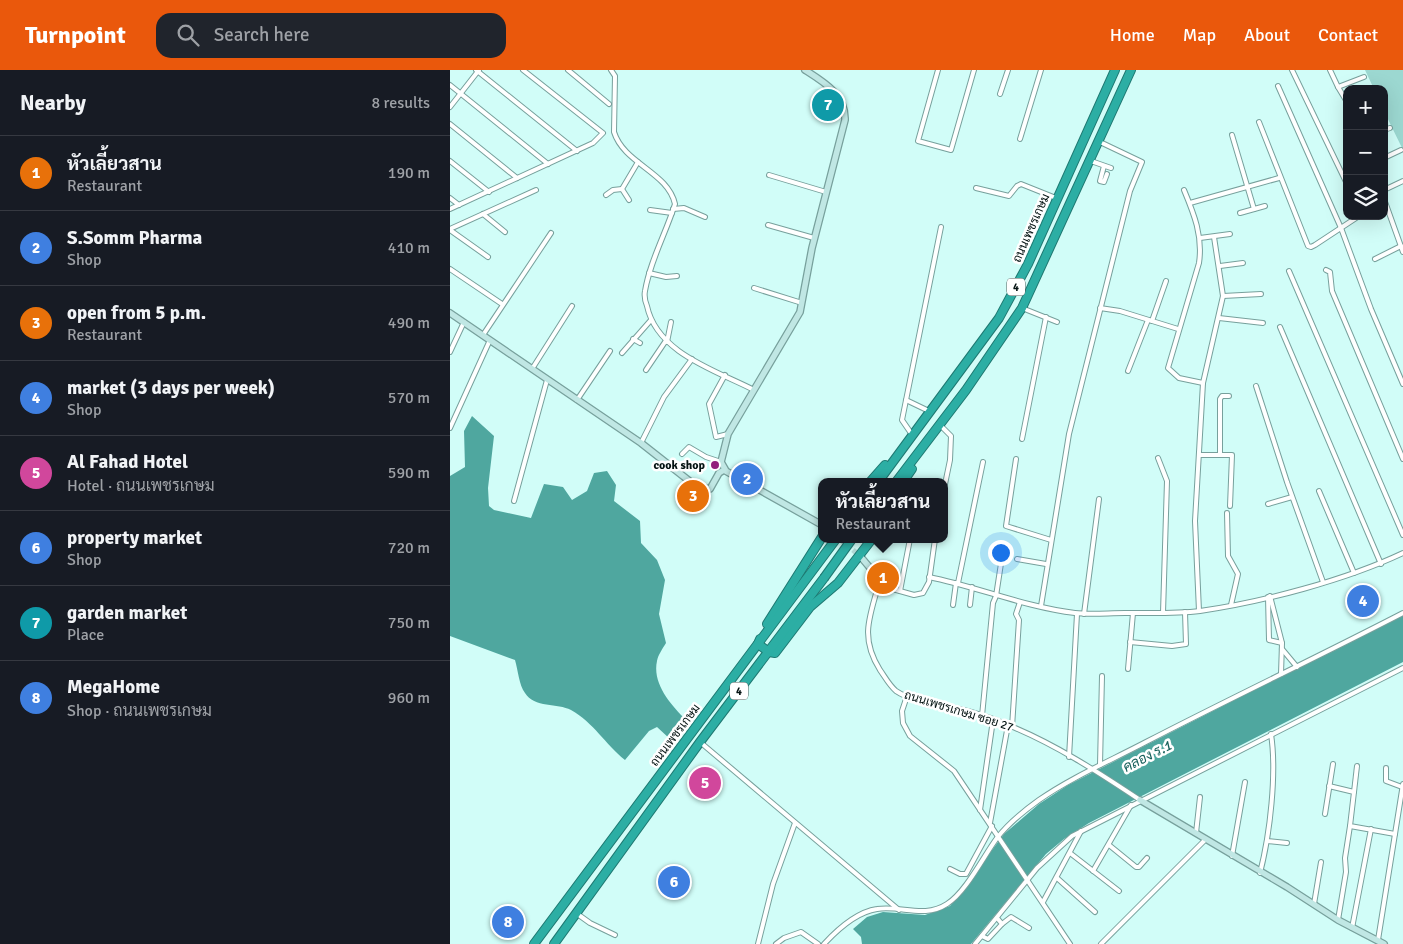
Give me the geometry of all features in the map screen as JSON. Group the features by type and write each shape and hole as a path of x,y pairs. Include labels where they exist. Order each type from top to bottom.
{"highway":[{"name":"ถนนเพชรเกษม","path":"881,478 1000,318 1028,264 1115,70"},
{"name":"ถนนเพชรเกษม","path":"899,478 940,425 1022,308 1100,142 1131,70"},
{"path":"906,478 918,458 920,451"},
{"path":"874,478 894,455 901,452"},
{"path":"818,543 766,626 758,644 769,652 775,653 810,607 838,583 869,543"},
{"name":"ถนนเพชรเกษม","path":"534,944 833,543"},
{"name":"ถนนเพชรเกษม","path":"554,944 700,742 849,543"}],"street":[{"path":"450,107 478,70 577,151"},
{"path":"450,209 593,144 603,133 523,70"},
{"path":"568,70 609,104"},
{"path":"612,70 616,76 614,132 617,140 673,194 675,204 649,273 644,294 654,328 667,341 692,359 754,390"},
{"path":"725,470 721,462 728,434 788,333 802,303 814,238 845,120 844,105 824,82 805,70"},
{"path":"938,70 918,141 951,150 974,70"},
{"path":"1000,94 1008,70"},
{"path":"1020,139 1041,70"},
{"path":"1292,70 1343,176"},
{"path":"1330,70 1343,95"},
{"path":"1338,87 1364,77"},
{"path":"450,85 548,164"},
{"path":"1278,86 1340,228 1371,309 1403,384"},
{"path":"1259,122 1279,178 1308,246 1312,247 1353,220"},
{"path":"450,124 517,178"},
{"path":"1232,135 1254,209"},
{"path":"1041,606 1046,564 1069,434 1130,191 1142,162 1100,142"},
{"path":"1388,156 1401,150"},
{"path":"450,160 489,192"},
{"path":"1091,161 1111,168"},
{"path":"622,190 638,162"},
{"path":"1104,166 1100,181 1104,182 1107,174"},
{"path":"769,175 826,192"},
{"path":"1190,203 1279,178"},
{"path":"1388,188 1403,181"},
{"path":"976,188 1009,196 1018,184 1021,184 1056,198"},
{"path":"488,257 450,230 536,190"},
{"path":"606,195 613,190 622,190"},
{"path":"622,190 629,200"},
{"path":"1184,190 1190,203 1200,238 1199,263 1168,368 1179,378 1203,383"},
{"path":"450,198 459,205"},
{"path":"1240,213 1265,206"},
{"path":"650,210 673,211 684,208 705,217"},
{"path":"1388,209 1403,252"},
{"path":"483,214 505,232"},
{"path":"768,225 814,238"},
{"path":"913,436 902,420 941,227"},
{"path":"1397,233 1403,231"},
{"path":"483,335 551,233"},
{"path":"1200,238 1230,234"},
{"path":"1199,611 1195,521 1203,383 1223,296 1220,266 1214,237"},
{"path":"1375,259 1401,246"},
{"path":"1220,266 1243,263"},
{"path":"450,269 502,304"},
{"path":"1326,270 1330,272 1333,281 1332,291 1403,459"},
{"path":"1289,271 1403,535"},
{"path":"649,273 666,277 677,276"},
{"path":"1128,371 1166,281"},
{"path":"754,288 802,303"},
{"path":"1223,296 1260,294"},
{"path":"532,369 572,306"},
{"path":"1022,308 1058,322"},
{"path":"1100,308 1120,311 1178,329"},
{"path":"450,313 641,443 697,487 710,489 719,472 724,470 818,523"},
{"path":"1022,439 1046,317"},
{"path":"1219,318 1263,323"},
{"path":"622,353 651,320"},
{"path":"450,352 464,322"},
{"path":"646,370 667,341 671,322"},
{"path":"1280,327 1381,564"},
{"path":"633,339 640,343"},
{"path":"450,428 490,340"},
{"path":"577,400 610,351"},
{"path":"641,443 664,398 692,359"},
{"path":"725,375 709,404 716,437 728,434"},
{"path":"514,501 547,380"},
{"path":"1256,386 1292,497 1323,582"},
{"path":"1220,455 1220,399 1222,396 1229,396"},
{"path":"906,400 931,412"},
{"path":"450,415 455,417"},
{"path":"940,425 952,436 946,478"},
{"path":"682,454 689,447 706,458 721,462"},
{"path":"1199,455 1232,455 1230,506"},
{"path":"1158,458 1167,481 1163,613"},
{"path":"1016,459 1006,526 1051,540"},
{"path":"953,605 983,462"},
{"path":"1319,491 1354,573"},
{"path":"1268,504 1292,497"},
{"path":"1084,614 1099,500"},
{"path":"1227,513 1228,556 1238,574 1231,605"},
{"path":"900,591 909,543"},
{"path":"860,556 871,569 878,587 884,586 914,595 923,593 928,586 934,543"},
{"path":"982,716 993,603 996,596 1004,544"},
{"path":"929,577 972,587 1020,602 1077,614 1185,612 1269,597 1354,573 1381,564 1403,553"},
{"path":"1016,559 1046,564"},
{"name":"ถนนเพชรเกษม ซอย 27","path":"878,587 868,629 868,649 890,684 906,696 982,716 1010,726 1095,769 1140,801"},
{"path":"970,605 972,587"},
{"path":"1269,597 1269,640 1282,643"},
{"path":"1269,597 1282,643 1281,674"},
{"path":"950,868 960,874 966,874 991,825 1010,726 1018,620 1016,614 1020,602"},
{"path":"1130,642 1172,646 1186,644 1185,612"},
{"path":"1128,669 1133,613"},
{"path":"824,944 835,932 858,916 876,909 933,911 950,903 999,837 1039,800 1100,765 1403,613"},
{"path":"1069,757 1077,614"},
{"path":"1282,649 1297,666"},
{"path":"975,944 1003,912 1027,879 1054,851 1081,831 1403,668"},
{"path":"1100,765 1102,676"},
{"path":"906,696 902,711 903,723 910,736 954,771 1070,944"},
{"path":"980,810 993,720"},
{"path":"1260,873 1267,841 1274,751 1271,734"},
{"path":"700,742 899,910"},
{"path":"1325,814 1333,764"},
{"path":"1338,920 1346,872 1345,858 1357,766"},
{"path":"1378,940 1403,786 1386,781 1386,768"},
{"path":"1232,856 1245,782"},
{"path":"1329,786 1354,792"},
{"path":"1196,833 1200,797"},
{"path":"1140,801 1338,920 1384,944"},
{"path":"1093,870 1131,806"},
{"path":"758,944 773,884 795,823"},
{"path":"1350,826 1394,834"},
{"path":"1352,928 1371,829"},
{"path":"1043,902 1081,831"},
{"path":"1102,944 1206,839"},
{"path":"1267,841 1287,843"},
{"path":"1109,845 1136,867 1139,867 1146,858"},
{"path":"1070,853 1119,891"},
{"path":"1314,904 1321,862"},
{"path":"1057,878 1095,912"},
{"path":"1003,912 1029,928"},
{"path":"576,913 590,923 614,935"},
{"path":"982,936 988,939 1011,917"},
{"path":"997,918 1002,924"},
{"path":"776,944 796,932 805,934 812,942 818,944"}],"green space":[{"path":"1365,70 1403,70 1403,150 1388,119 1388,85 1372,85"}],"water":[{"path":"472,416 494,436 488,488 489,506 494,510 531,518 544,484 563,487 572,500 587,491 594,473 607,471 616,485 614,501 640,521 641,543 657,560 665,580 659,614 666,643 658,659 657,678 664,694 686,720 670,739 657,727 649,731 625,760 579,715 566,708 540,703 529,698 521,686 515,660 450,636 450,476 465,467 464,431"},
{"name":"คลอง ร.1","path":"1403,614 1403,662 1089,823 1064,839 1046,854 971,944 862,944 861,937 853,929 867,917 883,912 925,915 950,906 1004,834 1039,804 1068,785"}],"tunnel":[{"path":"845,543 860,556"}],"place":[{"name":"garden market","path":"828,105"},
{"name":"cook shop","path":"715,465"},
{"name":"S.Somm Pharma","path":"747,479"},
{"name":"open from 5 p.m.","path":"693,496"},
{"name":"หัวเลี้ยวสาน","path":"883,578"},
{"name":"market (3 days per week)","path":"1363,601"},
{"name":"Al Fahad Hotel","path":"705,783"},
{"name":"property market","path":"674,882"},
{"name":"MegaHome","path":"508,922"}]}
